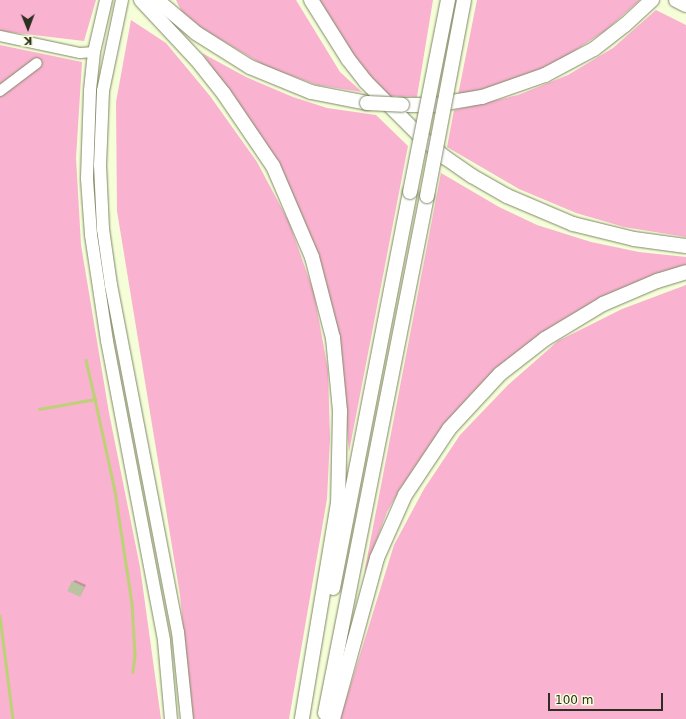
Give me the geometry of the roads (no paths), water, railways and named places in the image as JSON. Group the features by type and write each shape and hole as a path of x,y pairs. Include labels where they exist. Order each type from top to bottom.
{"highway":[{"path":"311,0 348,59 366,82 418,134 446,158 472,176 506,196 573,224 634,239 686,246"},
{"path":"303,713 315,678 448,0"},
{"path":"324,719 464,0"},
{"path":"148,2 250,67 311,92 367,102 402,105 434,105 482,97 545,75 594,49 641,11 652,0"},
{"path":"676,0 686,5"},
{"path":"148,2 224,94 273,166 312,257 333,338 340,411 338,503 311,655 303,713"},
{"path":"333,719 377,558 405,495 449,430 500,374 545,339 603,304 657,281 686,272"}],"main road":[{"path":"106,0 94,52 87,180 94,269 158,605 164,641 171,719"},
{"path":"122,0 109,55 100,133 103,229 111,285 178,632 187,719"},
{"path":"94,52 109,55"}],"street":[{"path":"0,36 47,44 79,46 94,52"},
{"path":"0,91 37,63"}],"waterway":[{"path":"86,360 95,399"},
{"path":"39,409 95,399 115,491 132,603 135,655 133,672"},
{"path":"0,616 13,719"}]}
